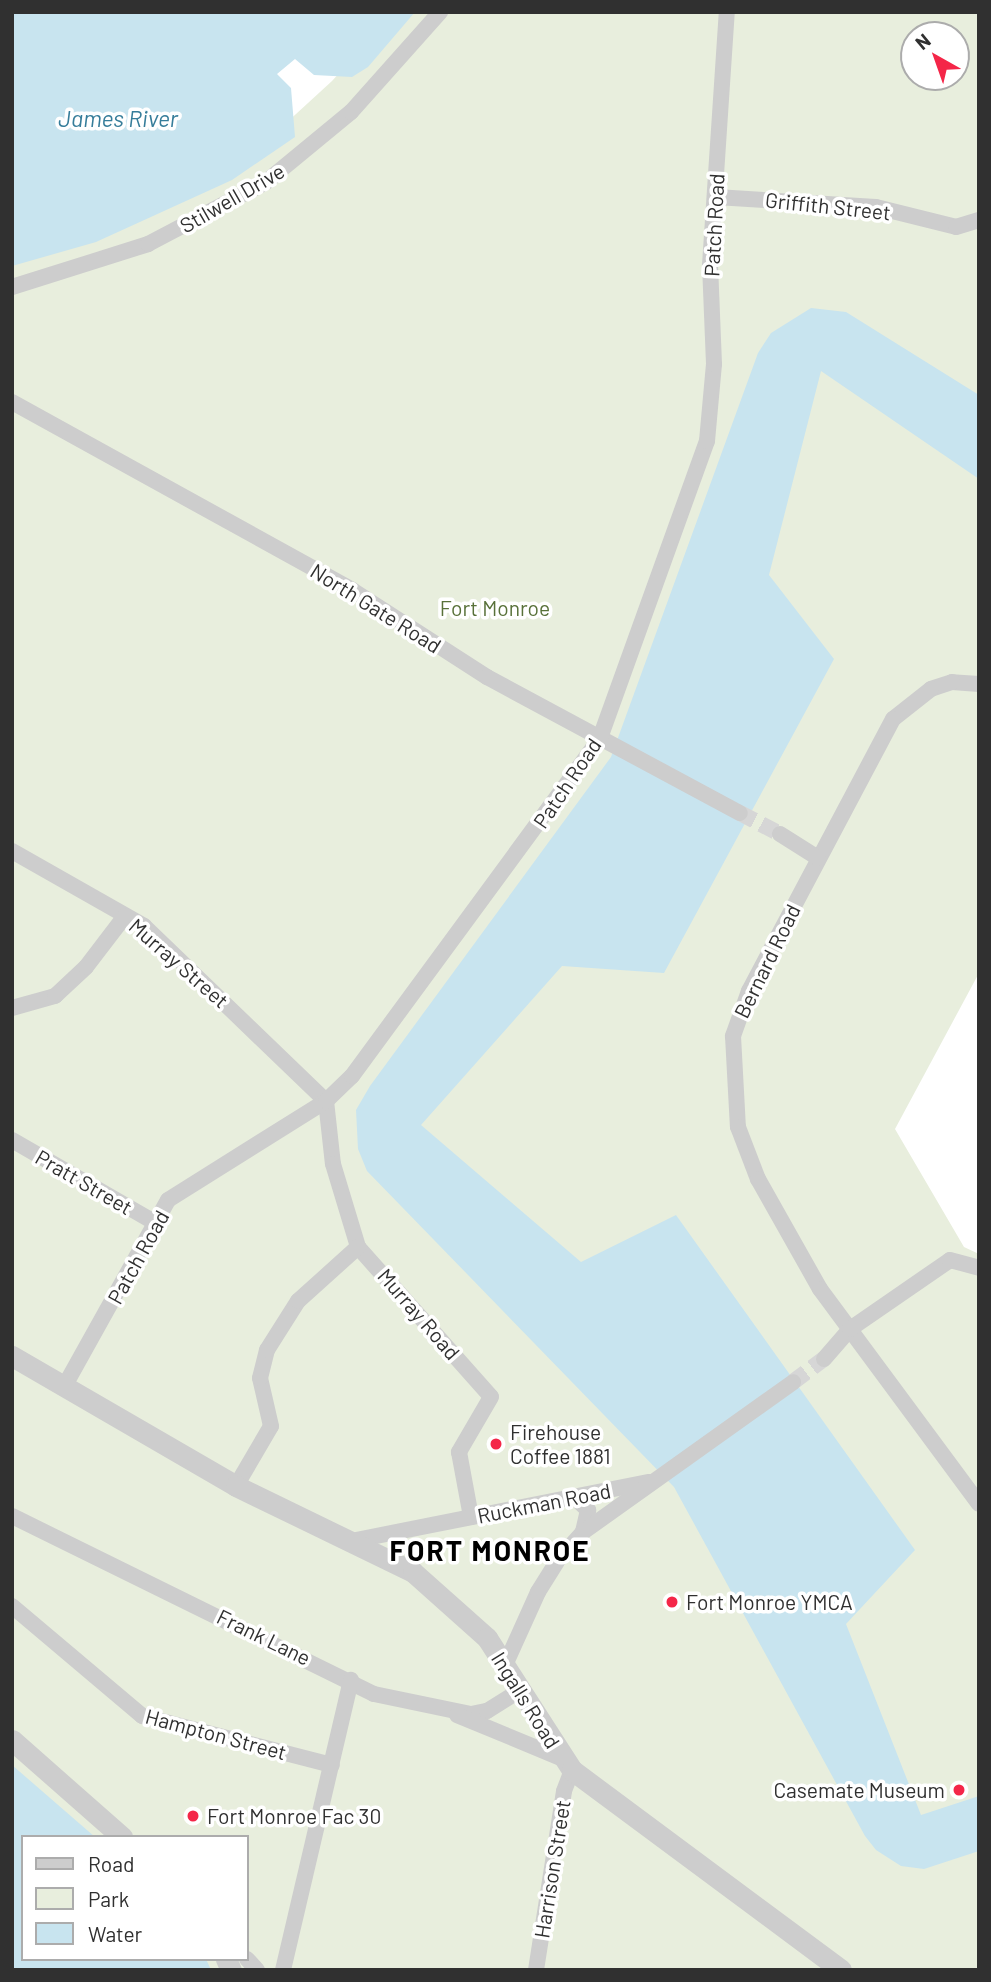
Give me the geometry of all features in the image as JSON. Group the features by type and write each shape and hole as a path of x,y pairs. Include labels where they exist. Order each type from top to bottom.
{"street":[{"name":"Stilwell Drive","path":"12,287 148,244 266,182 351,112 440,12"},
{"name":"Patch Road","path":"64,1387 169,1200 326,1101 352,1076 605,741 707,441 714,364 710,265 727,12"},
{"name":"Griffith Street","path":"716,197 876,206 956,227 979,220"},
{"name":"North Gate Road","path":"12,402 352,590 487,677 740,813"},
{"name":"Bernard Road","path":"979,684 952,682 931,689 894,719 745,1000 733,1035 733,1098 746,1151 758,1179 820,1289 979,1504"},
{"path":"780,834 818,858"},
{"name":"Murray Street","path":"12,851 144,926 326,1101"},
{"path":"12,1008 55,996 86,967 125,916"},
{"name":"Murray Road","path":"326,1101 333,1164 358,1247 491,1397 459,1452 471,1517"},
{"name":"Pratt Street","path":"12,1140 156,1223"},
{"path":"236,1486 271,1426 260,1378 267,1350 298,1301 358,1247"},
{"path":"824,1359 850,1329 950,1260 979,1268"},
{"name":"Ingalls Road","path":"12,1356 236,1486 413,1572 469,1618 506,1663 567,1765 841,1970"},
{"name":"Ruckman Road","path":"506,1663 544,1581 583,1532 793,1382"},
{"name":"Ruckman Road","path":"351,1541 655,1481"},
{"path":"573,1496 587,1510 583,1532"},
{"name":"Frank Lane","path":"12,1516 351,1680 374,1694 452,1712 486,1711 521,1690"},
{"name":"Hampton Street","path":"12,1606 142,1716 332,1765"},
{"path":"283,1970 351,1680"},
{"path":"452,1712 567,1765"},
{"path":"12,1740 120,1835"},
{"name":"Harrison Street","path":"536,1970 567,1765"}],"green space":[{"name":"Fort Monroe","path":"395,12 979,12 979,973 895,1129 964,1247 979,1254 979,1970 93,1970 82,1961 248,1961 248,1835 21,1835 12,1909 12,258 284,125 332,81"}],"water":[{"name":"James River","path":"12,12 415,12 368,67 352,77 314,75 295,59 277,74 291,88 295,137 232,180 96,242 12,266"},
{"path":"811,308 846,312 979,395 979,479 821,371 769,575 834,659 664,973 562,966 421,1125 581,1262 676,1215 915,1550 846,1624 921,1815 979,1796 979,1851 924,1869 901,1866 876,1850 865,1836 674,1487 367,1171 358,1149 356,1110 370,1086 611,757 758,353 771,333"},
{"path":"12,1765 93,1835 21,1835 21,1961 207,1961 211,1970 12,1970"}],"tunnel":[{"path":"740,813 780,834"},
{"path":"793,1382 824,1359"}],"place":[{"name":"Firehouse Coffee 1881","path":"496,1444"},
{"name":"Fort Monroe YMCA","path":"672,1602"},
{"name":"Casemate Museum","path":"959,1790"},
{"name":"Fort Monroe Fac 30","path":"193,1816"}],"district":[{"name":"FORT MONROE","path":"490,1550"}]}
